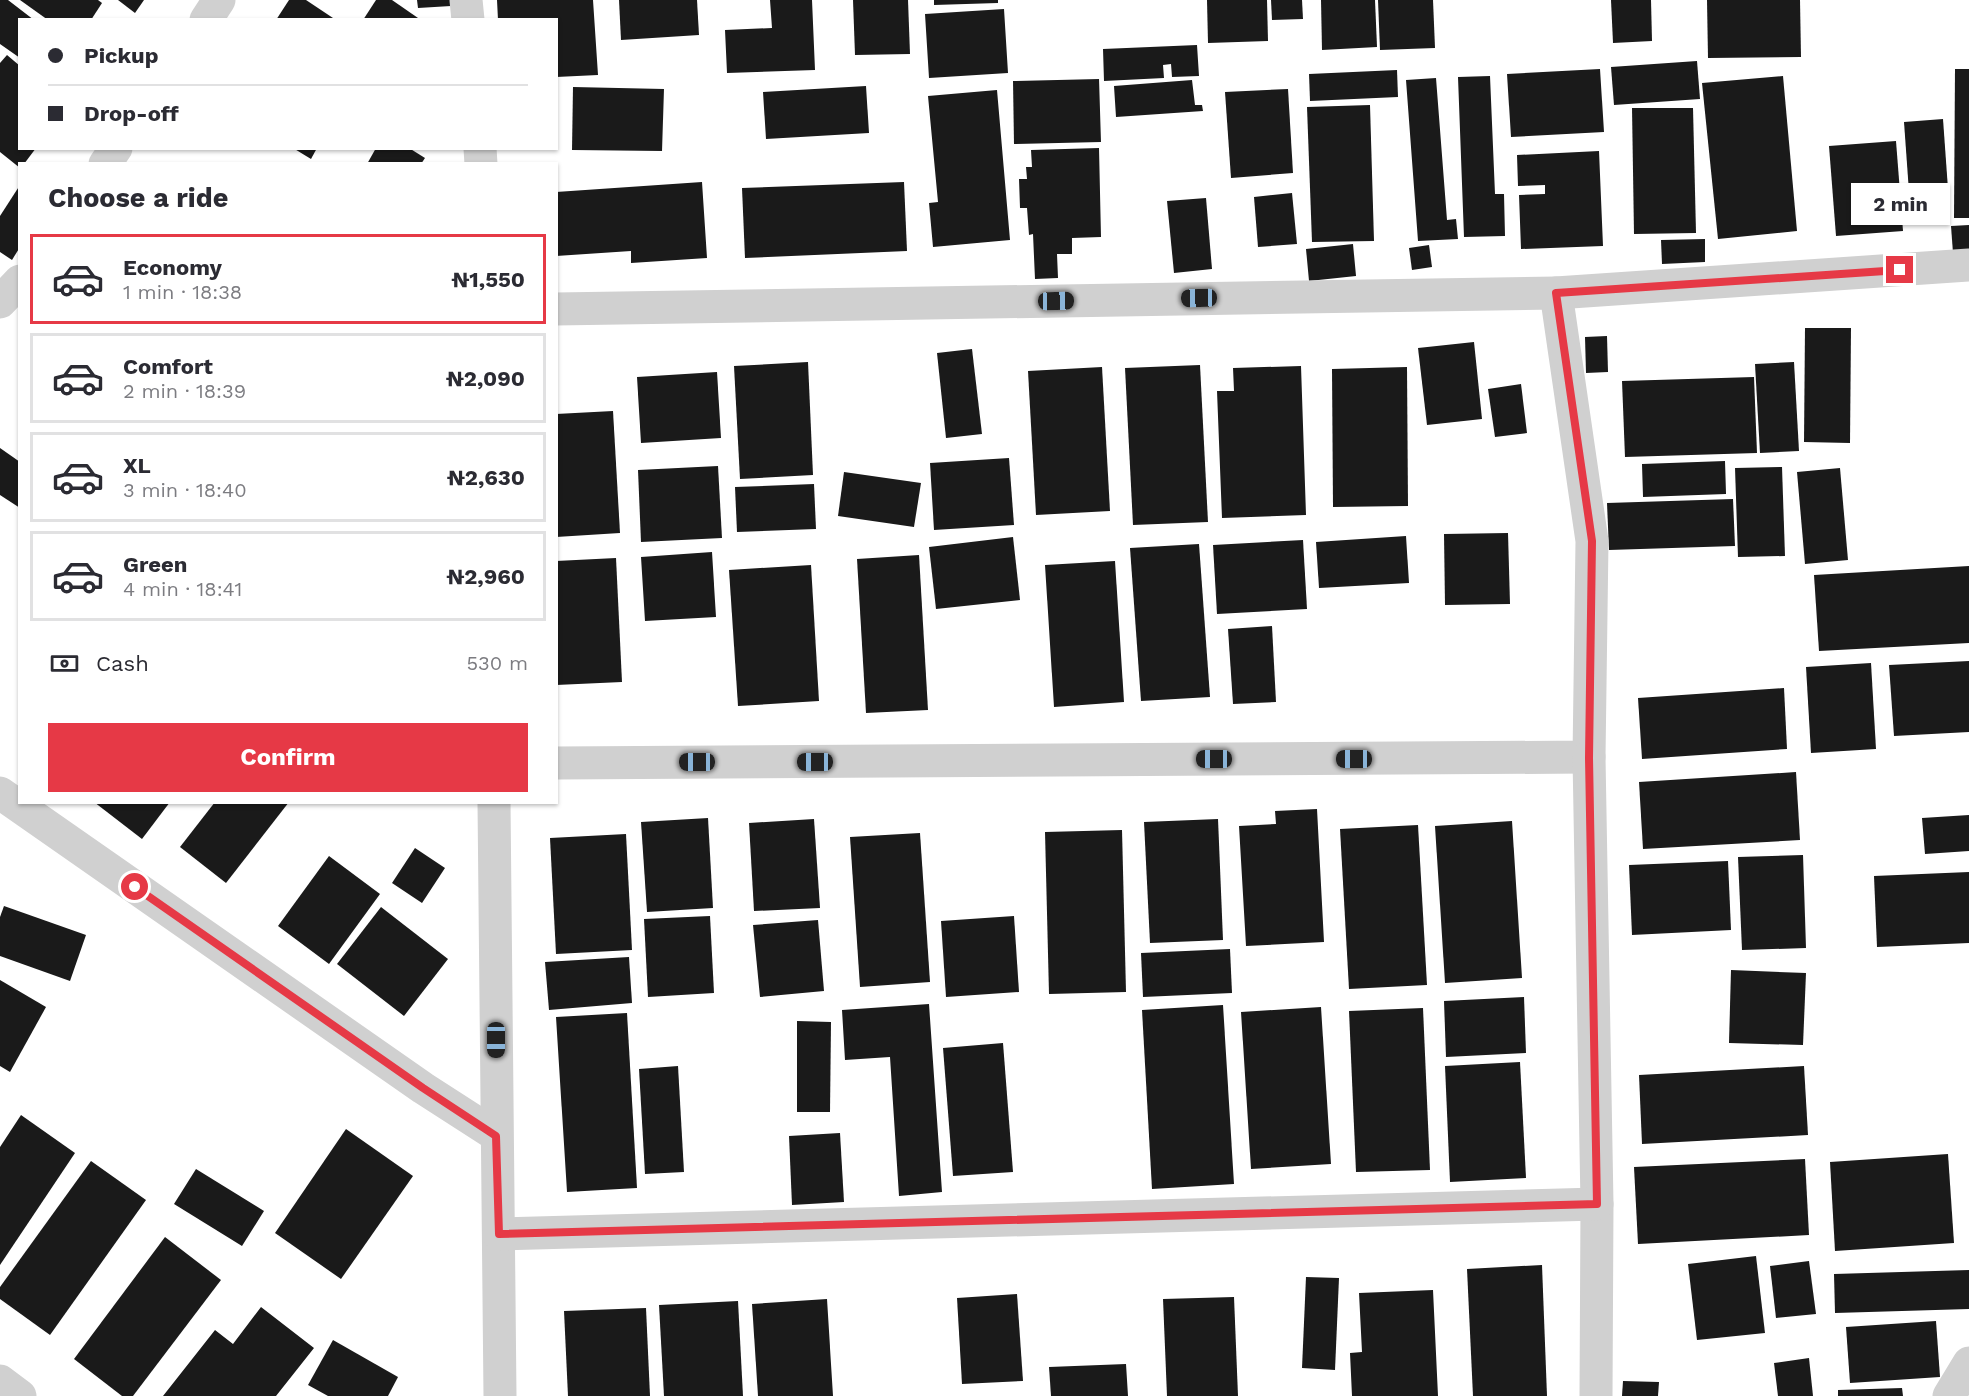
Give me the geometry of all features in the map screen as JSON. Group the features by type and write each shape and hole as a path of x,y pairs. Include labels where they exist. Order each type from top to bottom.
{"street":[{"path":"207,18 219,0"},
{"path":"466,0 468,18"},
{"path":"558,309 1556,293 1969,265"},
{"path":"0,302 18,283"},
{"path":"1556,293 1592,541 1589,758 1597,1204 1596,1396"},
{"path":"558,763 1589,758"},
{"path":"0,793 423,1088 496,1136"},
{"path":"494,804 500,1396"},
{"path":"499,1234 1597,1204"},
{"path":"1949,1396 1969,1363"},
{"path":"0,1381 20,1396"}],"building":[{"path":"0,0 8,0 31,18 18,18 18,57 0,44"},
{"path":"20,0 98,0 102,3 92,18 45,18"},
{"path":"118,0 144,0 135,13"},
{"path":"289,0 306,0 333,18 277,18"},
{"path":"376,0 392,0 418,18 364,18"},
{"path":"417,0 450,0 451,6 418,8"},
{"path":"497,0 593,0 598,75 558,77 558,18 498,18"},
{"path":"619,0 697,0 699,35 621,40"},
{"path":"770,0 812,0 815,70 727,73 725,30 772,28"},
{"path":"853,0 908,0 910,54 855,55"},
{"path":"934,0 998,0 998,3 934,5"},
{"path":"1207,0 1267,0 1268,41 1208,43"},
{"path":"1271,0 1302,0 1303,19 1272,20"},
{"path":"1321,0 1375,0 1377,47 1322,50"},
{"path":"1378,0 1433,0 1435,48 1380,50"},
{"path":"1611,0 1651,0 1652,41 1613,43"},
{"path":"1707,0 1800,0 1801,57 1708,58"},
{"path":"1004,9 1008,73 929,78 925,14"},
{"path":"1197,45 1199,76 1172,77 1171,64 1163,65 1164,78 1104,81 1103,49"},
{"path":"7,55 18,64 18,150 34,150 26,162 18,162 18,166 0,152 0,63"},
{"path":"1697,61 1700,99 1614,105 1611,67"},
{"path":"1600,69 1604,132 1511,137 1507,74"},
{"path":"1955,69 1969,69 1969,218 1954,218"},
{"path":"1397,70 1398,97 1310,101 1309,74"},
{"path":"1490,76 1495,194 1504,194 1505,236 1464,237 1458,77"},
{"path":"1783,76 1797,231 1718,239 1702,83"},
{"path":"1436,78 1447,220 1456,219 1458,239 1418,241 1406,80"},
{"path":"1099,79 1101,142 1014,144 1013,81"},
{"path":"1192,80 1195,105 1202,105 1203,111 1116,117 1114,86"},
{"path":"866,86 869,133 766,139 763,92"},
{"path":"573,87 664,89 662,151 572,150"},
{"path":"1288,89 1293,173 1231,178 1225,92"},
{"path":"997,90 1010,240 933,247 929,203 938,202 928,96"},
{"path":"1370,105 1374,241 1312,242 1307,107"},
{"path":"1632,108 1693,108 1696,233 1634,234"},
{"path":"1943,119 1950,217 1911,220 1904,122"},
{"path":"1896,141 1903,231 1836,236 1829,146"},
{"path":"1099,148 1101,237 1072,238 1072,254 1057,254 1058,278 1035,279 1033,234 1029,235 1027,208 1020,208 1019,179 1027,179 1026,167 1032,167 1031,150"},
{"path":"296,150 316,150 311,159"},
{"path":"375,150 412,150 425,158 422,162 368,162"},
{"path":"1599,151 1603,246 1521,249 1519,195 1545,194 1545,185 1518,186 1517,155"},
{"path":"702,182 707,258 631,263 631,251 558,256 558,192"},
{"path":"904,182 907,251 745,258 742,188"},
{"path":"18,188 18,250 12,260 0,252 0,216"},
{"path":"1292,193 1297,244 1258,247 1254,197"},
{"path":"1206,198 1212,269 1174,273 1167,201"},
{"path":"1969,225 1969,252 1953,253 1951,226"},
{"path":"1705,239 1705,262 1662,264 1661,240"},
{"path":"1353,244 1356,276 1309,281 1306,249"},
{"path":"1429,245 1432,267 1412,270 1409,248"},
{"path":"1805,328 1851,328 1850,443 1804,442"},
{"path":"1607,336 1608,372 1586,373 1585,337"},
{"path":"1474,342 1482,419 1427,425 1418,348"},
{"path":"972,349 982,434 946,438 937,353"},
{"path":"808,362 813,475 740,479 734,366"},
{"path":"1794,362 1799,451 1760,453 1755,364"},
{"path":"1200,365 1208,522 1133,525 1125,368"},
{"path":"1301,366 1306,515 1222,518 1217,391 1234,391 1233,368"},
{"path":"1102,367 1110,511 1036,515 1028,371"},
{"path":"1407,367 1408,506 1333,507 1332,369"},
{"path":"717,372 721,438 641,443 637,377"},
{"path":"1754,377 1757,453 1625,457 1622,381"},
{"path":"1521,384 1527,433 1495,437 1488,389"},
{"path":"613,411 620,533 558,537 558,414"},
{"path":"0,448 18,461 18,507 0,495"},
{"path":"1009,458 1014,525 934,530 930,463"},
{"path":"1725,461 1726,494 1643,497 1642,464"},
{"path":"718,466 722,538 641,542 638,470"},
{"path":"1782,467 1785,556 1738,557 1735,468"},
{"path":"1840,468 1848,560 1805,564 1797,472"},
{"path":"844,472 921,483 914,527 838,516"},
{"path":"814,484 816,529 737,532 735,487"},
{"path":"1733,499 1735,546 1609,550 1607,503"},
{"path":"1508,533 1510,604 1445,605 1444,534"},
{"path":"1406,536 1409,583 1319,588 1316,542"},
{"path":"1013,537 1020,600 936,609 929,547"},
{"path":"1303,540 1307,609 1217,614 1213,545"},
{"path":"1199,544 1210,697 1141,701 1130,548"},
{"path":"712,552 716,617 645,621 641,557"},
{"path":"919,555 928,710 866,713 857,559"},
{"path":"616,558 622,682 558,685 558,561"},
{"path":"1115,561 1124,702 1054,707 1045,565"},
{"path":"811,565 819,701 738,706 729,570"},
{"path":"1969,566 1969,643 1819,651 1814,575"},
{"path":"1272,626 1276,702 1233,704 1228,629"},
{"path":"1969,661 1969,732 1894,736 1889,665"},
{"path":"1871,663 1876,749 1811,753 1806,667"},
{"path":"1784,688 1787,749 1642,759 1638,698"},
{"path":"1796,772 1800,840 1643,849 1639,782"},
{"path":"97,804 168,804 142,839"},
{"path":"213,804 287,804 226,883 180,847"},
{"path":"1317,809 1324,942 1246,946 1239,826 1276,824 1275,811"},
{"path":"1969,815 1969,851 1925,854 1922,818"},
{"path":"708,818 713,908 647,912 641,822"},
{"path":"814,819 820,908 754,911 749,823"},
{"path":"1218,819 1223,940 1150,943 1144,822"},
{"path":"1512,821 1522,978 1445,983 1435,826"},
{"path":"1418,825 1427,985 1349,989 1340,829"},
{"path":"1122,830 1126,992 1049,994 1045,832"},
{"path":"920,833 930,982 860,987 850,837"},
{"path":"626,834 632,950 556,954 550,838"},
{"path":"415,848 445,868 422,903 392,883"},
{"path":"1803,855 1806,948 1742,950 1738,857"},
{"path":"329,856 380,894 329,964 278,926"},
{"path":"1728,861 1731,930 1632,935 1629,865"},
{"path":"1969,872 1969,943 1877,947 1874,876"},
{"path":"4,906 86,935 70,981 0,956 0,917"},
{"path":"381,907 448,959 404,1016 337,964"},
{"path":"710,916 714,993 648,997 644,919"},
{"path":"1014,916 1019,992 946,997 941,921"},
{"path":"818,920 824,991 760,997 753,925"},
{"path":"1230,949 1232,993 1143,997 1141,953"},
{"path":"629,957 632,1003 549,1010 545,962"},
{"path":"1731,970 1806,973 1803,1045 1729,1043"},
{"path":"0,980 46,1007 10,1072 0,1066"},
{"path":"1524,997 1526,1053 1446,1057 1444,1001"},
{"path":"929,1004 942,1192 899,1196 890,1057 845,1060 842,1010"},
{"path":"1223,1005 1234,1184 1152,1189 1142,1010"},
{"path":"1321,1007 1331,1164 1251,1169 1241,1012"},
{"path":"1423,1008 1430,1170 1356,1172 1349,1011"},
{"path":"627,1013 637,1188 567,1192 556,1017"},
{"path":"797,1021 831,1022 830,1112 797,1112"},
{"path":"1003,1043 1013,1172 953,1176 943,1048"},
{"path":"1520,1062 1526,1178 1450,1182 1445,1066"},
{"path":"678,1066 684,1172 645,1174 639,1069"},
{"path":"1804,1066 1808,1135 1642,1144 1639,1075"},
{"path":"21,1115 75,1153 0,1265 0,1147"},
{"path":"346,1129 413,1176 341,1279 275,1233"},
{"path":"840,1133 844,1202 792,1205 789,1136"},
{"path":"1948,1154 1954,1243 1835,1251 1830,1162"},
{"path":"1805,1159 1809,1235 1638,1244 1634,1167"},
{"path":"91,1161 146,1200 50,1335 0,1299 0,1287"},
{"path":"196,1169 264,1211 242,1246 174,1204"},
{"path":"165,1237 221,1280 133,1396 122,1396 74,1359"},
{"path":"1756,1256 1765,1333 1697,1340 1688,1264"},
{"path":"1809,1261 1816,1314 1776,1318 1770,1266"},
{"path":"1542,1265 1547,1396 1473,1396 1467,1269"},
{"path":"1969,1270 1969,1309 1835,1313 1834,1274"},
{"path":"1306,1277 1339,1278 1335,1370 1302,1368"},
{"path":"1433,1290 1438,1396 1352,1396 1350,1353 1362,1352 1359,1293"},
{"path":"1017,1294 1023,1381 962,1384 957,1298"},
{"path":"1234,1297 1238,1396 1167,1396 1163,1299"},
{"path":"827,1299 833,1396 758,1396 752,1304"},
{"path":"738,1301 743,1396 664,1396 659,1305"},
{"path":"261,1307 314,1348 276,1396 163,1396 215,1330 233,1344"},
{"path":"646,1308 650,1396 568,1396 564,1311"},
{"path":"1936,1321 1940,1377 1850,1383 1846,1327"},
{"path":"333,1340 398,1377 388,1396 328,1396 308,1385"},
{"path":"1809,1358 1813,1396 1778,1396 1774,1363"},
{"path":"1126,1364 1128,1396 1051,1396 1049,1367"},
{"path":"1623,1381 1659,1382 1658,1396 1622,1396"},
{"path":"1902,1388 1903,1396 1838,1396 1838,1390"}],"route":[{"path":"135,887 423,1088 496,1136 499,1234 1597,1204 1589,758 1592,541 1556,293 1900,270"}]}
